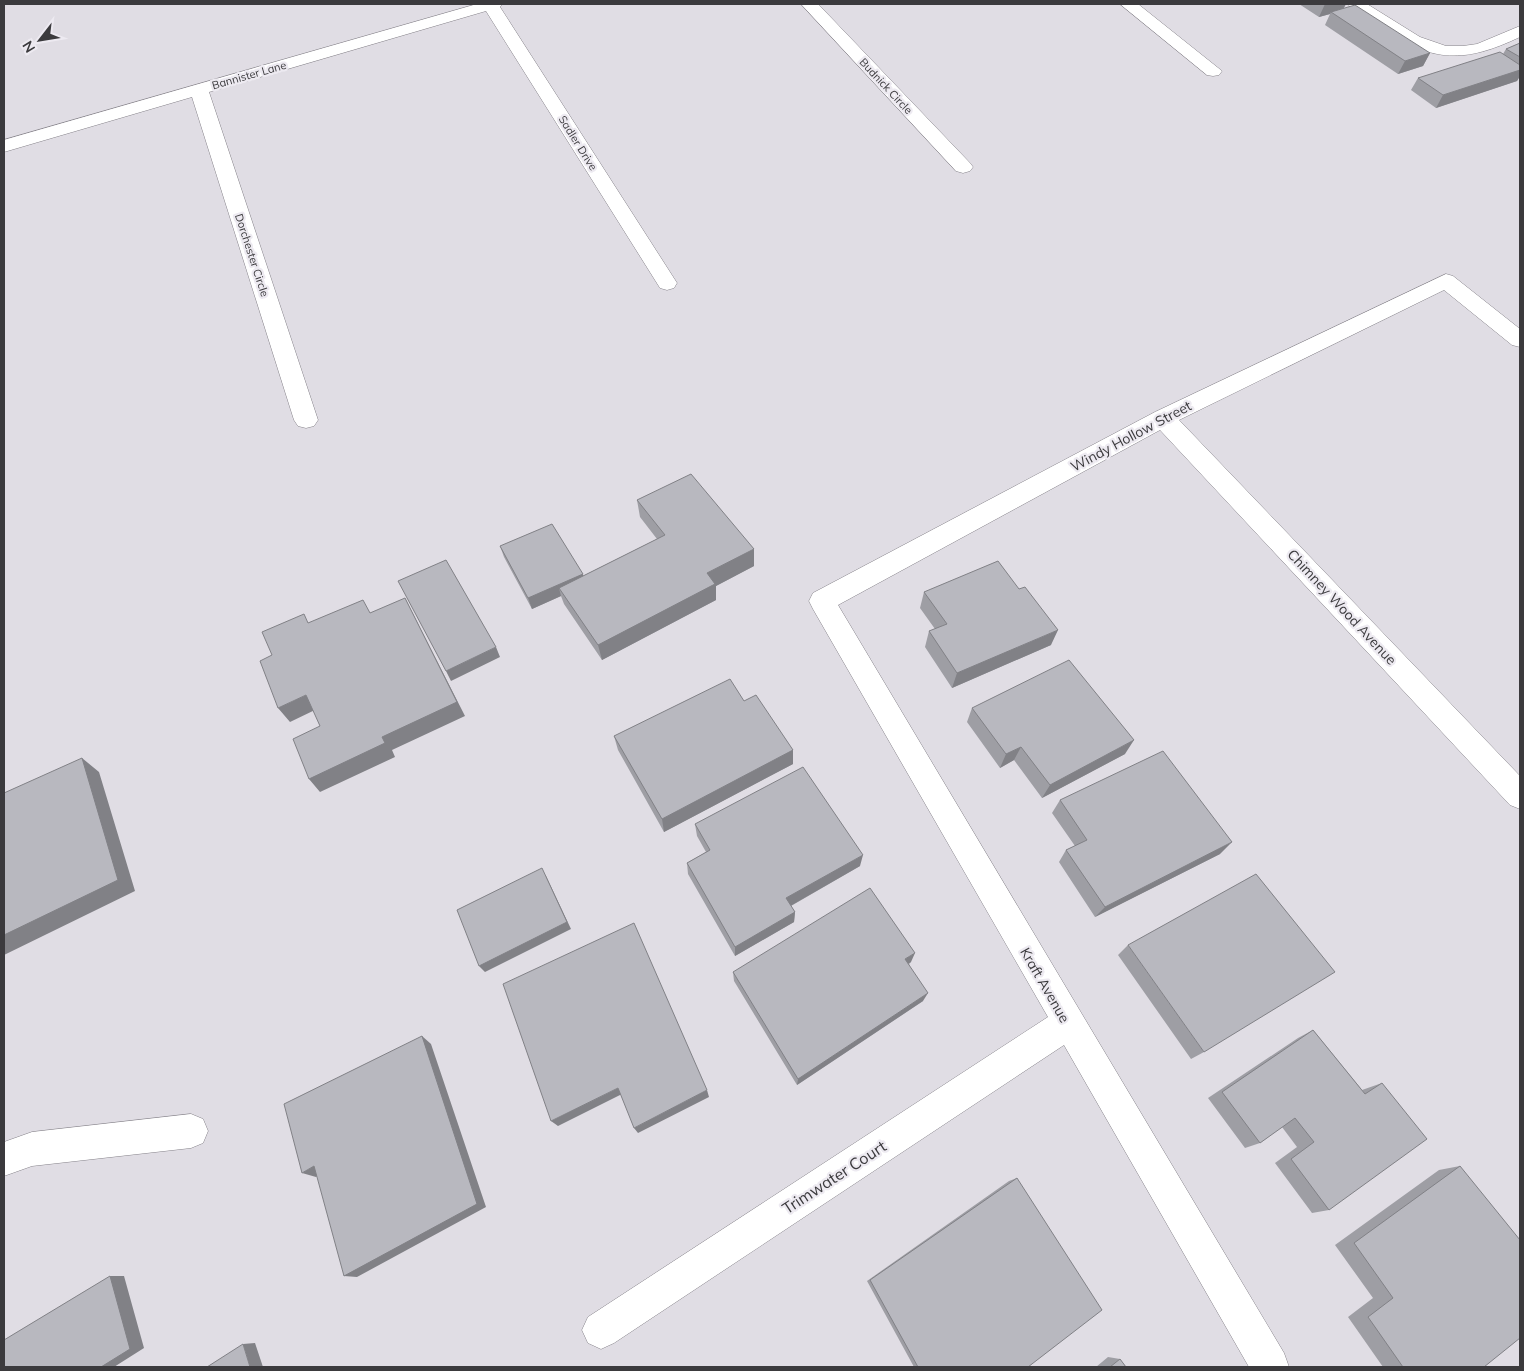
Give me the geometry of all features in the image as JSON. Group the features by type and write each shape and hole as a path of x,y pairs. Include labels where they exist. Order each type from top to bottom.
{"street":[{"name":"Bannister Lane","path":"4,146 492,4"},
{"name":"Sadler Drive","path":"492,4 666,282"},
{"name":"Budnick Circle","path":"809,4 963,168"},
{"path":"1128,4 1213,71"},
{"path":"1361,7 1383,4"},
{"path":"1361,7 1410,40 1444,50 1482,48 1520,31"},
{"name":"Dorchester Circle","path":"199,90 306,420"},
{"name":"Windy Hollow Street","path":"822,601 1163,418 1446,280 1520,340"},
{"name":"Chimney Wood Avenue","path":"1163,418 1520,796"},
{"name":"Kraft Avenue","path":"822,601 1067,1024 1270,1367"},
{"name":"Trimwater Court","path":"601,1330 1067,1024"},
{"path":"4,1159 32,1149 191,1131"}],"building":[{"path":"1355,5 1430,53 1405,61 1331,12"},
{"path":"1520,43 1520,57 1506,49"},
{"path":"1500,52 1520,65 1520,70 1443,95 1418,78"},
{"path":"691,474 754,549 707,573 715,584 598,645 559,588 665,535 637,500"},
{"path":"552,524 583,574 528,598 500,546"},
{"path":"446,560 496,647 446,671 398,581"},
{"path":"998,561 1019,589 1025,587 1058,630 957,673 929,631 947,624 924,592"},
{"path":"405,598 457,702 382,737 385,743 309,779 293,739 320,726 306,695 278,708 260,661 272,655 262,632 304,614 308,623 363,600 370,613"},
{"path":"1069,660 1134,740 1050,785 1021,747 1006,754 972,708"},
{"path":"730,679 744,701 756,695 793,750 662,819 614,736"},
{"path":"1163,751 1232,842 1105,907 1066,850 1087,840 1060,800"},
{"path":"82,758 118,880 4,935 4,793"},
{"path":"803,767 863,855 786,898 795,912 735,947 687,863 710,850 695,824"},
{"path":"542,868 567,922 479,966 457,910"},
{"path":"1256,874 1335,972 1204,1052 1128,945"},
{"path":"870,888 915,953 905,959 928,993 798,1079 733,972"},
{"path":"634,923 707,1090 634,1128 618,1088 551,1121 503,984"},
{"path":"1313,1030 1365,1094 1382,1083 1427,1139 1329,1210 1291,1159 1314,1142 1295,1118 1260,1143 1222,1092"},
{"path":"422,1036 477,1204 344,1276 314,1166 302,1173 284,1104"},
{"path":"1460,1166 1520,1240 1520,1338 1484,1367 1403,1367 1368,1317 1393,1298 1354,1243"},
{"path":"1017,1178 1102,1310 1028,1367 918,1367 870,1280"},
{"path":"110,1276 130,1349 101,1367 4,1367 4,1340"},
{"path":"243,1344 250,1367 207,1367"},
{"path":"1120,1359 1126,1367 1110,1367"}]}
